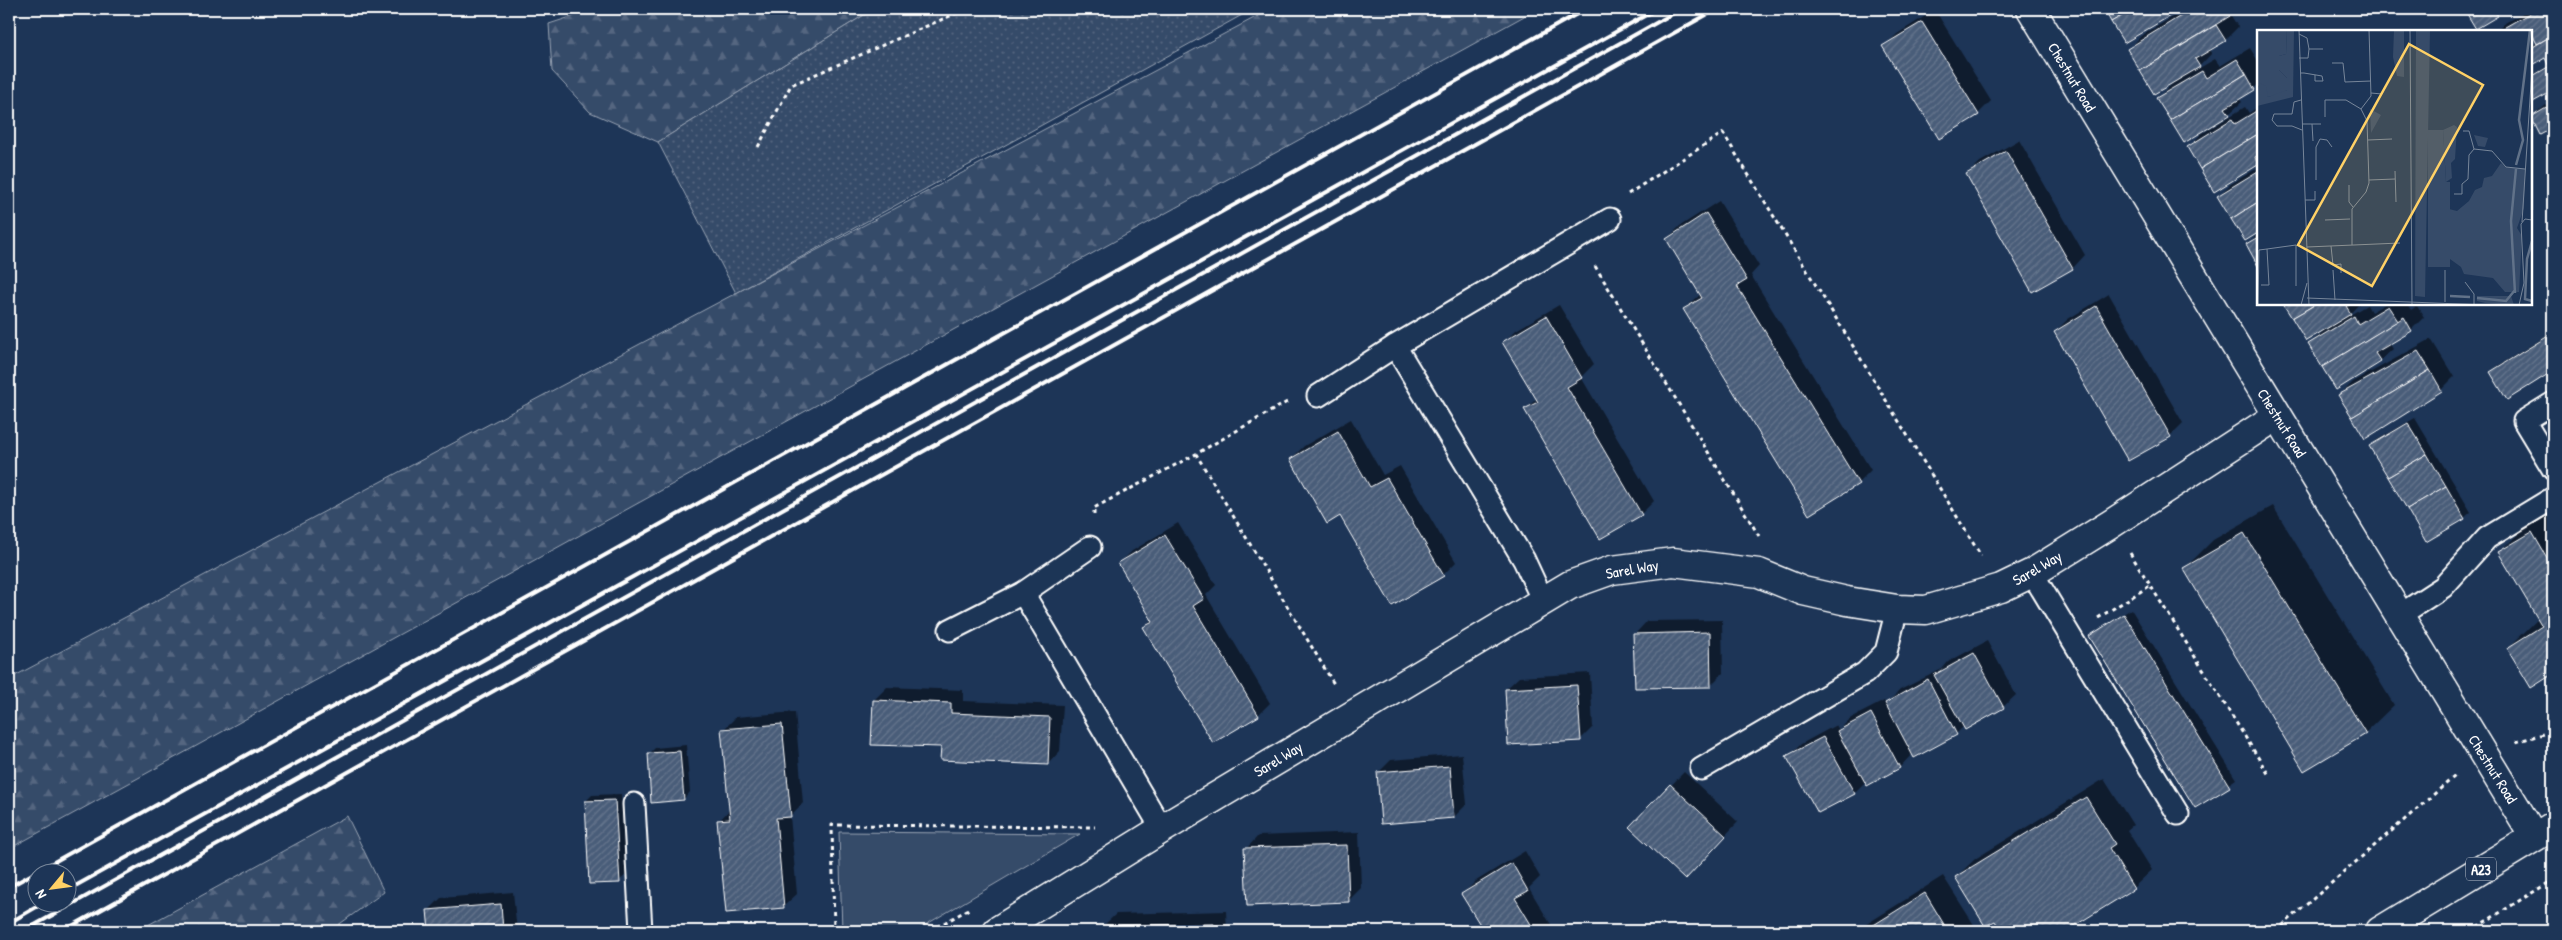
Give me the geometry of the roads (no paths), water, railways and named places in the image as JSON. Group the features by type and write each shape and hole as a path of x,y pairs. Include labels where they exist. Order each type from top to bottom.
{"street":[{"name":"Chestnut Road","path":"2031,9 2277,416 2400,615 2480,750 2544,831"},
{"name":"Sarel Way","path":"997,931 1162,829 1570,585 1612,570 1673,562 1759,573 1803,591 1897,609 1926,610 2001,588 2032,573 2277,416"},
{"name":"A23","path":"2380,931 2544,831"}],"lane":[{"path":"1318,396 1395,346 1610,219"},
{"path":"1395,346 1524,560 1542,601"},
{"path":"2553,403 2524,421 2553,469"},
{"path":"2400,615 2444,587 2487,538 2553,498"},
{"path":"950,630 1023,593 1090,547"},
{"path":"2032,573 2178,814"},
{"path":"1023,593 1162,829"},
{"path":"1701,769 1865,673 1886,652 1897,609"},
{"path":"634,804 641,931"}],"railway":[{"path":"9,887 1586,9"},
{"path":"78,884 1657,9"},
{"path":"24,931 1681,9"},
{"path":"63,931 1717,9"},
{"path":"9,923 28,912"}]}
